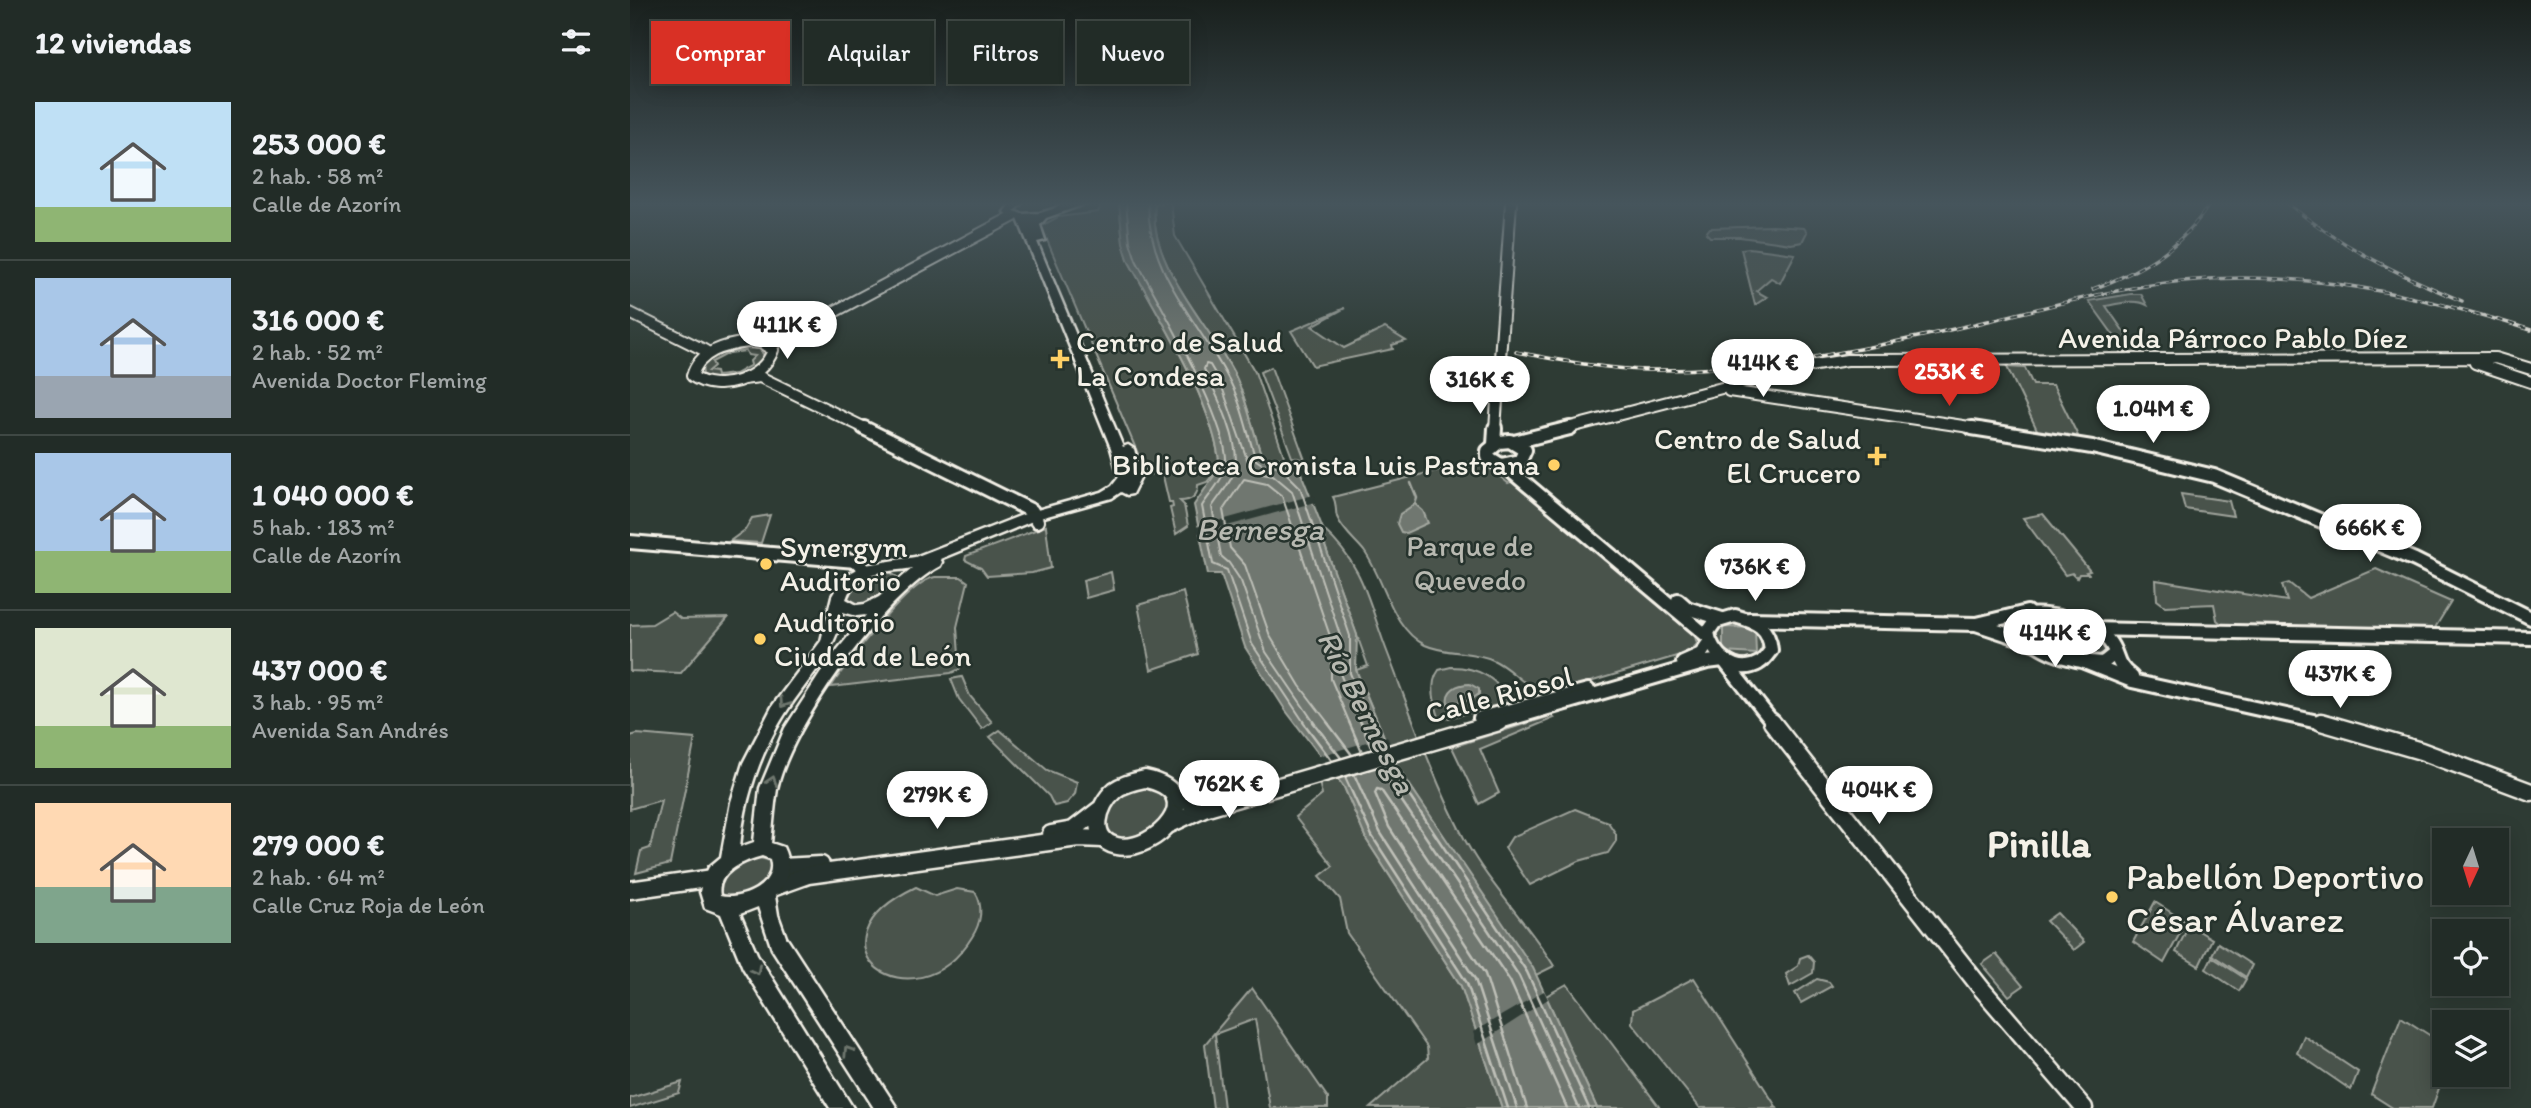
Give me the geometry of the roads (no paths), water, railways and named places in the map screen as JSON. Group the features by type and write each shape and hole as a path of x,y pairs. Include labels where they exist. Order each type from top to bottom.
{"main road":[{"path":"770,346 790,332 942,255"},
{"path":"1035,255 1130,469"},
{"path":"730,860 741,796 752,763 776,714 824,647 835,622 842,587 863,570 877,565 916,562 1036,518 1101,504 1121,496 1133,484 1130,469 1046,255"},
{"path":"1509,255 1498,386 1510,444"},
{"path":"1505,466 1520,462 1524,457 1500,433 1511,255"},
{"path":"630,313 704,353"},
{"path":"756,342 770,346 773,355 760,373 721,384 694,380 691,372 704,353 742,343 756,342"},
{"path":"2489,364 2502,359 2531,369"},
{"name":"Avenida Párroco Pablo Díez","path":"1805,369 1857,363 2462,363 2489,364 2531,383"},
{"path":"1733,389 1755,389 1805,369"},
{"path":"1805,369 1534,442 1510,444 1488,451 1488,457 1505,466 1707,640 1748,688 1976,981 2084,1108"},
{"path":"760,373 1036,518"},
{"path":"1733,389 1772,398 2095,451 2205,479 2415,560 2531,618"},
{"path":"1755,389 1772,398"},
{"path":"1520,462 1521,470 1687,608 1722,619"},
{"path":"2219,484 2396,557 2531,624"},
{"path":"762,848 769,788 791,733 834,664 886,602 905,582 928,565 1036,518"},
{"path":"630,542 856,561 861,564 863,570"},
{"path":"894,565 904,572 905,582"},
{"path":"839,601 847,608 855,610 886,602"},
{"path":"1707,640 1712,626 1722,619 1735,616 1749,619 1799,618 1976,624 2028,612 2045,613 2089,629 2531,638"},
{"path":"2028,612 2019,617 2018,625 2022,634 2039,645"},
{"path":"1770,636 1787,622 1799,618"},
{"path":"1724,661 1750,665 1768,657 1772,643 1770,636 1765,629 1749,619"},
{"path":"1976,624 2138,682 2314,720 2421,751 2531,792"},
{"path":"2089,629 2111,648 2120,668 2138,682"},
{"path":"2084,662 2103,663 2117,637 2134,636 2531,645"},
{"name":"Calle Riosol","path":"1170,824 1187,814 1275,783 1691,660 1701,654 1707,640"},
{"name":"Calle Riosol","path":"1462,727 1571,704 1707,662 1724,661"},
{"path":"1748,688 1750,665"},
{"path":"781,867 811,866 1064,832 1084,824 1124,785 1145,779 1165,783 1173,790 1176,799 1170,824 1153,839 1131,847 1111,844 1103,839 1098,831 1099,810"},
{"name":"Calle Riosol","path":"1176,799 1203,800 1275,783"},
{"path":"886,1108 779,942 769,915 767,891 781,867 777,853 762,848 742,853 730,860 712,883 712,902 728,908 748,903 767,891 808,875 1078,838 1103,839"},
{"path":"630,890 712,883"},
{"path":"630,898 712,883"},
{"path":"728,908 750,961 842,1108"}],"water":[{"name":"Bernesga","path":"1127,255 1163,255 1182,292 1235,375 1262,457 1284,459 1288,467 1301,473 1323,529 1325,546 1357,635 1356,670 1395,763 1533,968 1597,1108 1502,1108 1461,986 1366,839 1344,787 1286,711 1245,647 1221,574 1208,574 1194,505 1220,467 1207,415 1184,362"},
{"path":"1415,504 1423,511 1428,523 1406,533 1401,532 1397,524 1400,514"},
{"path":"1723,627 1755,628 1756,654 1723,652"},
{"path":"1470,684 1479,689 1479,694 1471,700 1448,704 1448,695 1453,689"}],"waterway":[{"path":"1411,483 1417,498 1415,504"}],"railway":[{"path":"2093,289 2144,266 2161,255"},
{"path":"2365,255 2462,301"},
{"path":"1516,352 1598,366 1647,370 1688,370 1770,363 1891,343 2129,289 2227,278 2316,282 2359,288 2446,305 2531,330"}],"place":[{"name":"Centro de Salud La Condesa","path":"1060,359"},
{"name":"Centro de Salud El Crucero","path":"1877,456"},
{"name":"Biblioteca Cronista Luis Pastrana","path":"1554,465"},
{"name":"Synergym Auditorio","path":"766,564"},
{"name":"Auditorio Ciudad de León","path":"760,639"},
{"name":"Pabellón Deportivo César Álvarez","path":"2112,897"}],"district":[{"name":"Pinilla","path":"2039,844"}],"park label":[{"name":"Parque de Quevedo","path":"1470,563"}],"water label":[{"name":"Río Bernesga","path":"1367,712"}]}
